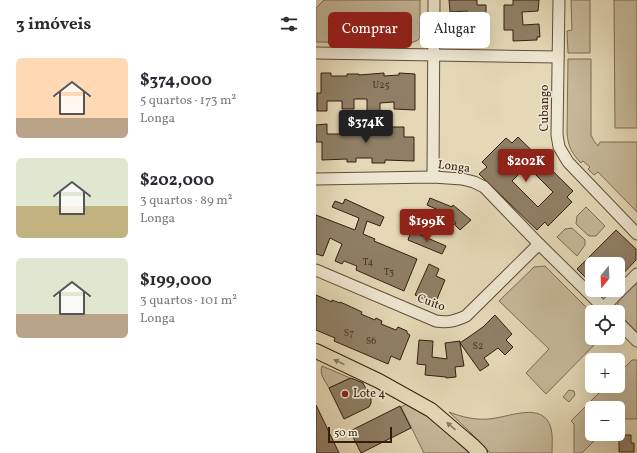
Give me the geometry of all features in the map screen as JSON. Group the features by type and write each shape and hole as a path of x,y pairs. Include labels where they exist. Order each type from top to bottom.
{"main road":[{"path":"316,351 379,381 431,410 480,453"}],"street":[{"path":"434,0 434,177"},
{"name":"Cubango","path":"558,0 557,135 559,147 568,162 637,234"},
{"path":"316,53 558,57"},
{"name":"Longa","path":"316,179 434,177 462,179 474,182 484,187 601,305"},
{"name":"Cuito","path":"316,270 436,321 456,321 466,316 539,244"},
{"path":"610,305 637,274"},
{"path":"625,329 637,340"}],"shaded area":[{"path":"324,0 420,0 420,37 418,40 412,43 412,12 328,12 328,42 316,42 316,8"},
{"path":"571,0 590,0 590,53 568,53 567,31 572,30"},
{"path":"614,0 637,0 637,128 615,128"},
{"path":"568,59 591,59 591,135 598,146 600,142 637,142 637,212 598,172 594,175 588,169 590,167 583,161 581,163 571,150 567,133"},
{"path":"586,207 605,226 596,236 589,236 576,224 577,216"},
{"path":"572,228 585,240 585,245 577,256 557,237 565,229"},
{"path":"545,266 585,306 585,345 594,345 546,394 526,373 549,349 499,301 534,267"},
{"path":"637,280 637,332 625,319 625,305 617,305 621,297 625,297 625,293"},
{"path":"632,360 637,360 637,419 625,419 625,401 591,401 599,393 625,393 625,367"},
{"path":"322,366 350,378 329,388 322,375"},
{"path":"569,390 574,391 575,395 569,402 563,397"},
{"path":"408,403 438,424 469,453 424,453 401,407"},
{"path":"585,407 585,441 594,441 582,453 574,453 574,424 571,421"},
{"path":"449,412 468,418 478,419 496,418 524,413 541,415 547,420 551,428 552,453 490,453"}],"building":[{"path":"449,0 477,0 477,5 486,5 486,12 450,12"},
{"path":"513,0 539,0 538,11 522,12 523,25 539,24 540,37 537,37 537,40 513,41 513,30 504,30 504,5 513,5"},
{"path":"321,73 331,73 331,76 384,73 384,76 399,75 399,73 415,74 415,110 394,109 394,102 380,103 380,111 367,111 367,99 354,99 354,109 342,109 342,101 327,101 327,111 317,111 317,93 321,93"},
{"path":"327,124 327,134 342,134 342,125 388,125 388,127 404,127 404,137 414,137 414,161 385,160 385,163 372,163 372,158 356,158 356,162 347,162 347,159 322,160 322,142 316,142 316,125"},
{"path":"518,137 573,191 567,197 572,202 548,226 545,222 537,230 479,174 487,167 482,162 506,138 512,143","holes":["527,166 553,192 538,207 512,181"]},
{"path":"430,198 452,207 453,205 471,220 460,230 454,224 456,223 445,213 427,205"},
{"path":"345,199 384,217 380,226 367,221 363,234 375,239 374,241 417,259 404,291 356,270 357,266 344,261 342,264 335,261 342,244 330,238 323,256 316,254 316,215 355,230 359,218 332,207 335,201 343,204"},
{"path":"616,230 636,249 636,260 625,272 625,257 589,257"},
{"path":"411,231 446,246 442,254 408,240"},
{"path":"585,261 585,277 577,269"},
{"path":"429,264 439,269 436,276 445,280 435,304 415,295"},
{"path":"316,295 332,302 332,300 347,305 362,312 361,314 375,320 376,318 382,321 381,324 396,330 398,327 407,331 410,335 400,360 391,356 388,364 334,341 335,338 316,330"},
{"path":"495,315 512,334 506,340 513,347 505,355 498,348 484,358 489,365 480,371 460,343 483,327"},
{"path":"419,340 433,341 432,357 447,359 445,343 460,341 464,366 455,367 456,377 446,378 425,375 426,365 417,364"},
{"path":"351,378 363,383 371,399 371,403 369,407 344,419 329,388"},
{"path":"316,405 339,453 316,453"},
{"path":"400,406 411,428 361,453 350,431"},
{"path":"625,435 631,435 631,443 634,443 634,452 619,452 619,441 625,441"}],"place":[{"name":"Lote 4","path":"345,394"}]}
